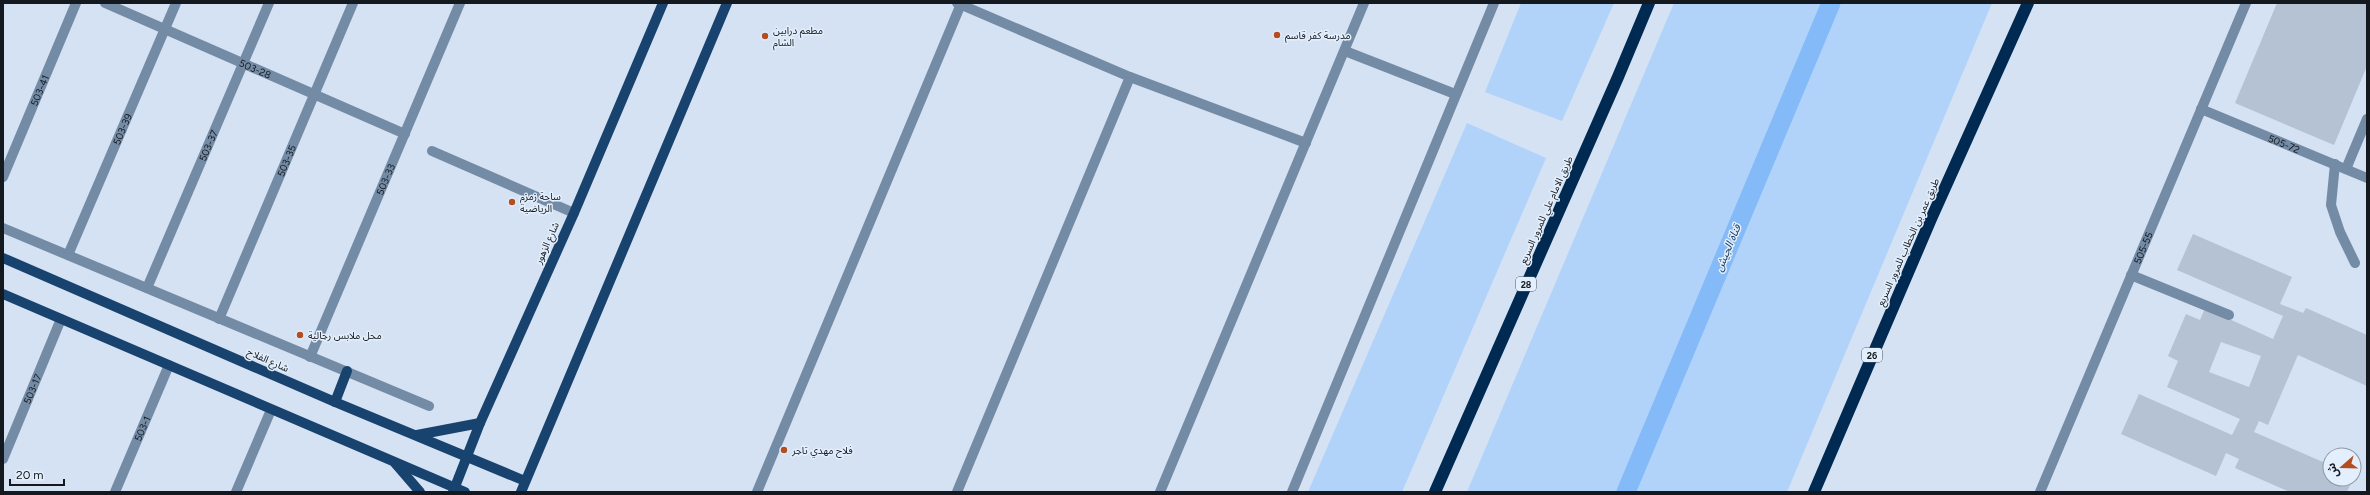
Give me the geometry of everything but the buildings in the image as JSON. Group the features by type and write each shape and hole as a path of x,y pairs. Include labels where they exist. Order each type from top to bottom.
{"highway":[{"name":"طريق الامام علي للمرور السريع","path":"1435,492 1618,77 1649,3"},
{"name":"طريق عمر بن الخطاب للمرور السريع","path":"1814,492 1931,219 2028,3"}],"main road":[{"name":"شارع الزهور","path":"454,490 468,457 480,422 574,213 663,3"},
{"path":"521,492 727,3"},
{"name":"شارع الفلاح","path":"3,258 335,402 525,481"},
{"path":"3,294 393,461 454,490 465,492"},
{"path":"335,402 348,371"},
{"path":"416,436 480,422"},
{"path":"393,461 420,492"}],"street":[{"name":"503-41","path":"3,177 76,3"},
{"name":"503-28","path":"105,3 405,134"},
{"name":"503-39","path":"68,255 176,3"},
{"name":"503-37","path":"147,288 269,3"},
{"name":"503-35","path":"219,319 353,3"},
{"name":"503-33","path":"310,357 460,3"},
{"path":"1160,492 1364,3"},
{"path":"1292,492 1455,94 1494,3"},
{"name":"505-55","path":"2040,492 2246,3"},
{"path":"757,492 959,4 1130,77 1306,143"},
{"path":"1344,51 1455,94"},
{"path":"957,492 1130,77"},
{"name":"505-72","path":"2201,109 2367,178"},
{"path":"2346,169 2367,119"},
{"path":"432,151 574,213"},
{"path":"2334,164 2331,205 2340,232 2355,263"},
{"path":"3,228 429,406"},
{"path":"2131,275 2229,315"},
{"name":"503-17","path":"3,459 61,319"},
{"name":"503-1","path":"115,492 169,364"},
{"path":"236,492 271,410"}],"shaded area":[{"path":"1521,3 1614,3 1562,121 1485,92"},
{"path":"1674,3 1992,3 1787,492 1467,492"},
{"path":"1467,123 1546,158 1402,492 1308,492"}],"waterway":[{"name":"قناة الجيش","path":"1626,492 1831,3"}],"place":[{"name":"مدرسة كفر قاسم","path":"1277,35"},
{"name":"مطعم درابين الشام","path":"765,36"},
{"name":"ساحة زمزم الرياضية","path":"512,202"},
{"name":"محل ملابس رجالية","path":"300,335"},
{"name":"فلاح مهدي تاجر","path":"784,450"}]}
